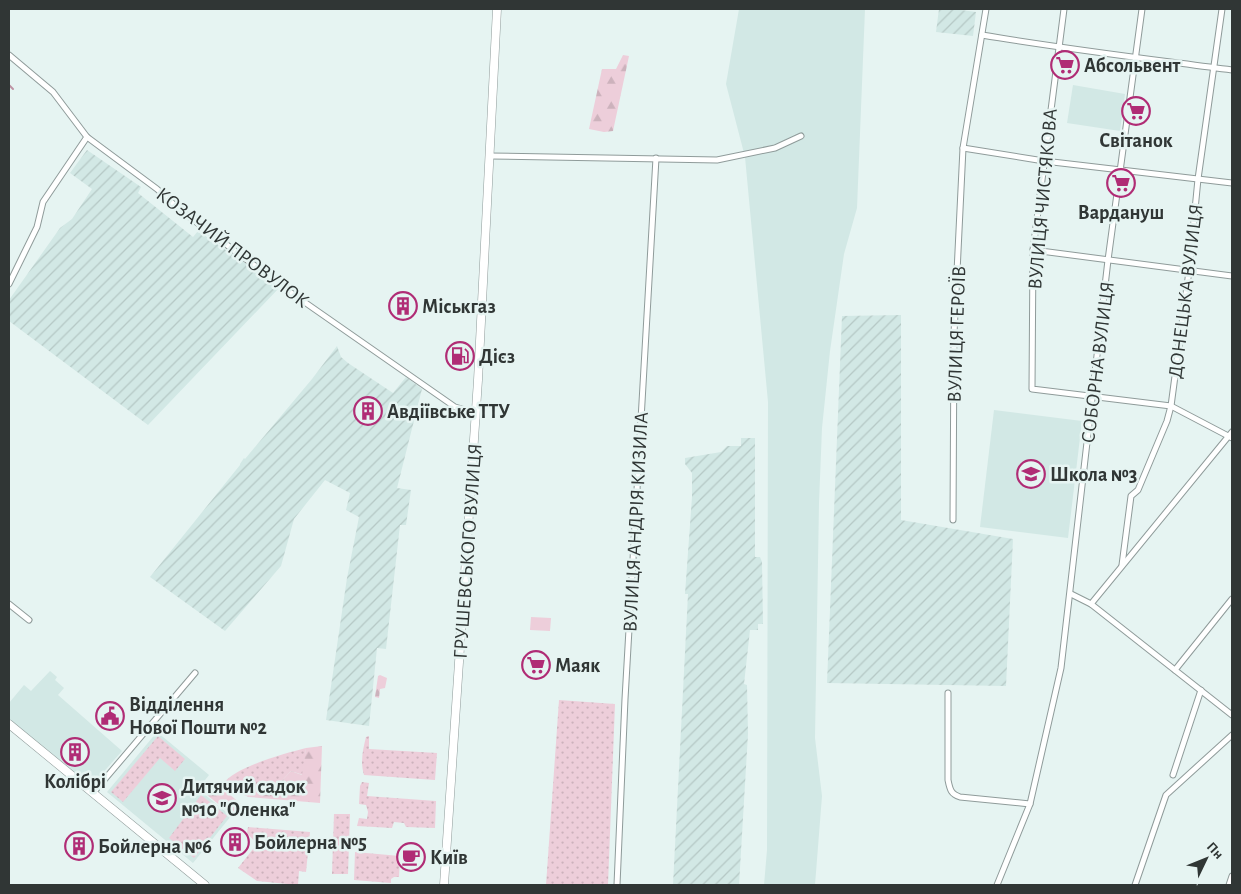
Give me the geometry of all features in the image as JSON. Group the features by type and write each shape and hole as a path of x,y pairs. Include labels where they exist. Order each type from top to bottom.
{"street":[{"name":"ГРУШЕВСЬКОГО ВУЛИЦЯ","path":"444,885 476,413 497,9"},
{"name":"ВУЛИЦЯ ГЕРОЇВ","path":"953,520 954,334 963,148 986,9"},
{"name":"ВУЛИЦЯ ЧИСТЯКОВА","path":"1064,9 1033,250 1032,389 1093,397"},
{"name":"СОБОРНА ВУЛИЦЯ","path":"997,885 1030,804 1061,668 1108,260 1142,9"},
{"name":"ДОНЕЦЬКА ВУЛИЦЯ","path":"1122,566 1132,496 1138,490 1167,421 1171,406 1189,270 1198,179 1222,9"},
{"path":"982,35 1058,48 1136,56 1232,70"},
{"name":"КОЗАЧИЙ ПРОВУЛОК","path":"9,55 53,92 87,138 157,189 180,210 290,292 455,407 476,413"},
{"path":"490,156 717,160 775,148 801,136"},
{"path":"9,284 37,227 43,202 87,138"},
{"path":"963,148 1044,161 1232,183"},
{"name":"ВУЛИЦЯ АНДРІЯ КИЗИЛА","path":"617,885 625,699 656,158"},
{"path":"1033,250 1232,276"},
{"path":"1091,604 1231,435 1171,406 1093,397"},
{"path":"1070,594 1091,604 1232,715"},
{"path":"1175,670 1232,599"},
{"path":"9,604 29,620"},
{"path":"93,793 195,673"},
{"path":"1173,775 1201,690"},
{"path":"948,693 948,780 950,791 960,797 1030,804"},
{"path":"9,724 205,885"},
{"path":"1135,885 1166,795 1232,735"},
{"path":"1229,885 1232,876"}],"shaded area":[{"path":"739,9 865,9 857,208 844,254 830,351 822,428 815,738 822,796 815,885 764,885 767,850 768,402 745,157 726,84"},
{"path":"939,9 976,12 973,36 936,32"},
{"path":"1073,85 1125,94 1120,131 1067,123"},
{"path":"87,150 141,187 138,193 193,237 198,231 280,287 148,425 9,321 9,300 60,228 72,219 92,189 70,173"},
{"path":"901,315 901,520 1013,539 1006,686 827,683 842,316"},
{"path":"337,346 341,357 348,363 393,393 406,377 422,389 397,488 411,490 406,525 400,525 386,649 377,648 369,726 326,720 347,578 359,517 346,510 350,493 325,480 294,519 281,566 225,631 150,577 244,458 312,379"},
{"name":"Школа №3","path":"994,410 1082,421 1068,538 980,527"},
{"path":"741,438 755,438 755,557 760,557 762,562 763,624 758,624 758,630 750,630 744,684 747,685 748,734 739,885 673,885 688,594 685,594 692,497 692,473 685,464 685,458 721,452 727,446 741,446"},
{"path":"50,671 57,677 55,680 64,688 58,695 122,751 93,784 90,782 87,786 9,721 9,703 24,685 31,691"},
{"name":"Дитячий садок №10 \"Оленка\"","path":"157,732 209,775 198,789 231,816 193,863 107,792"}],"green space":[{"path":"623,55 629,56 613,131 604,132 589,129 602,69 616,69"},
{"path":"531,617 551,618 550,631 530,630"},
{"path":"378,676 387,678 385,688 380,689 379,698 375,697"},
{"path":"559,700 615,704 608,885 546,885"},
{"path":"158,736 185,759 175,771 160,758 123,802 111,792"},
{"path":"369,736 369,749 437,753 435,780 364,775 362,756 366,737"},
{"path":"322,746 320,803 249,797 250,791 257,781 277,786 291,771 302,775 306,748"},
{"path":"306,748 303,775 291,771 277,786 250,791 249,797 238,793 224,783 239,771 250,766"},
{"path":"362,782 369,783 367,796 436,801 435,828 406,827 404,823 394,822 392,828 357,826 359,818 367,819 368,812 366,805 359,804"},
{"path":"216,783 241,804 232,815 202,791 207,785 212,789"},
{"path":"201,795 227,816 194,858 169,838"},
{"path":"334,814 350,814 348,874 332,874"},
{"path":"248,827 310,832 306,872 299,871 298,885 257,881 238,868 257,844 247,833"},
{"path":"355,852 400,856 399,877 391,879 391,883 354,880"}],"waterway":[{"path":"9,85 13,89"}],"place":[{"name":"Абсольвент","path":"1065,65"},
{"name":"Світанок","path":"1136,111"},
{"name":"Вардануш","path":"1121,183"},
{"name":"Міськгаз","path":"403,306"},
{"name":"Дієз","path":"460,356"},
{"name":"Авдіївське ТТУ","path":"368,411"},
{"name":"Школа №3","path":"1031,474"},
{"name":"Маяк","path":"536,665"},
{"name":"Відділення Нової Пошти №2","path":"110,716"},
{"name":"Колібрі","path":"75,752"},
{"name":"Дитячий садок №10 \"Оленка\"","path":"162,798"},
{"name":"Бойлерна №5","path":"235,842"},
{"name":"Бойлерна №6","path":"79,846"},
{"name":"Київ","path":"411,857"}]}
